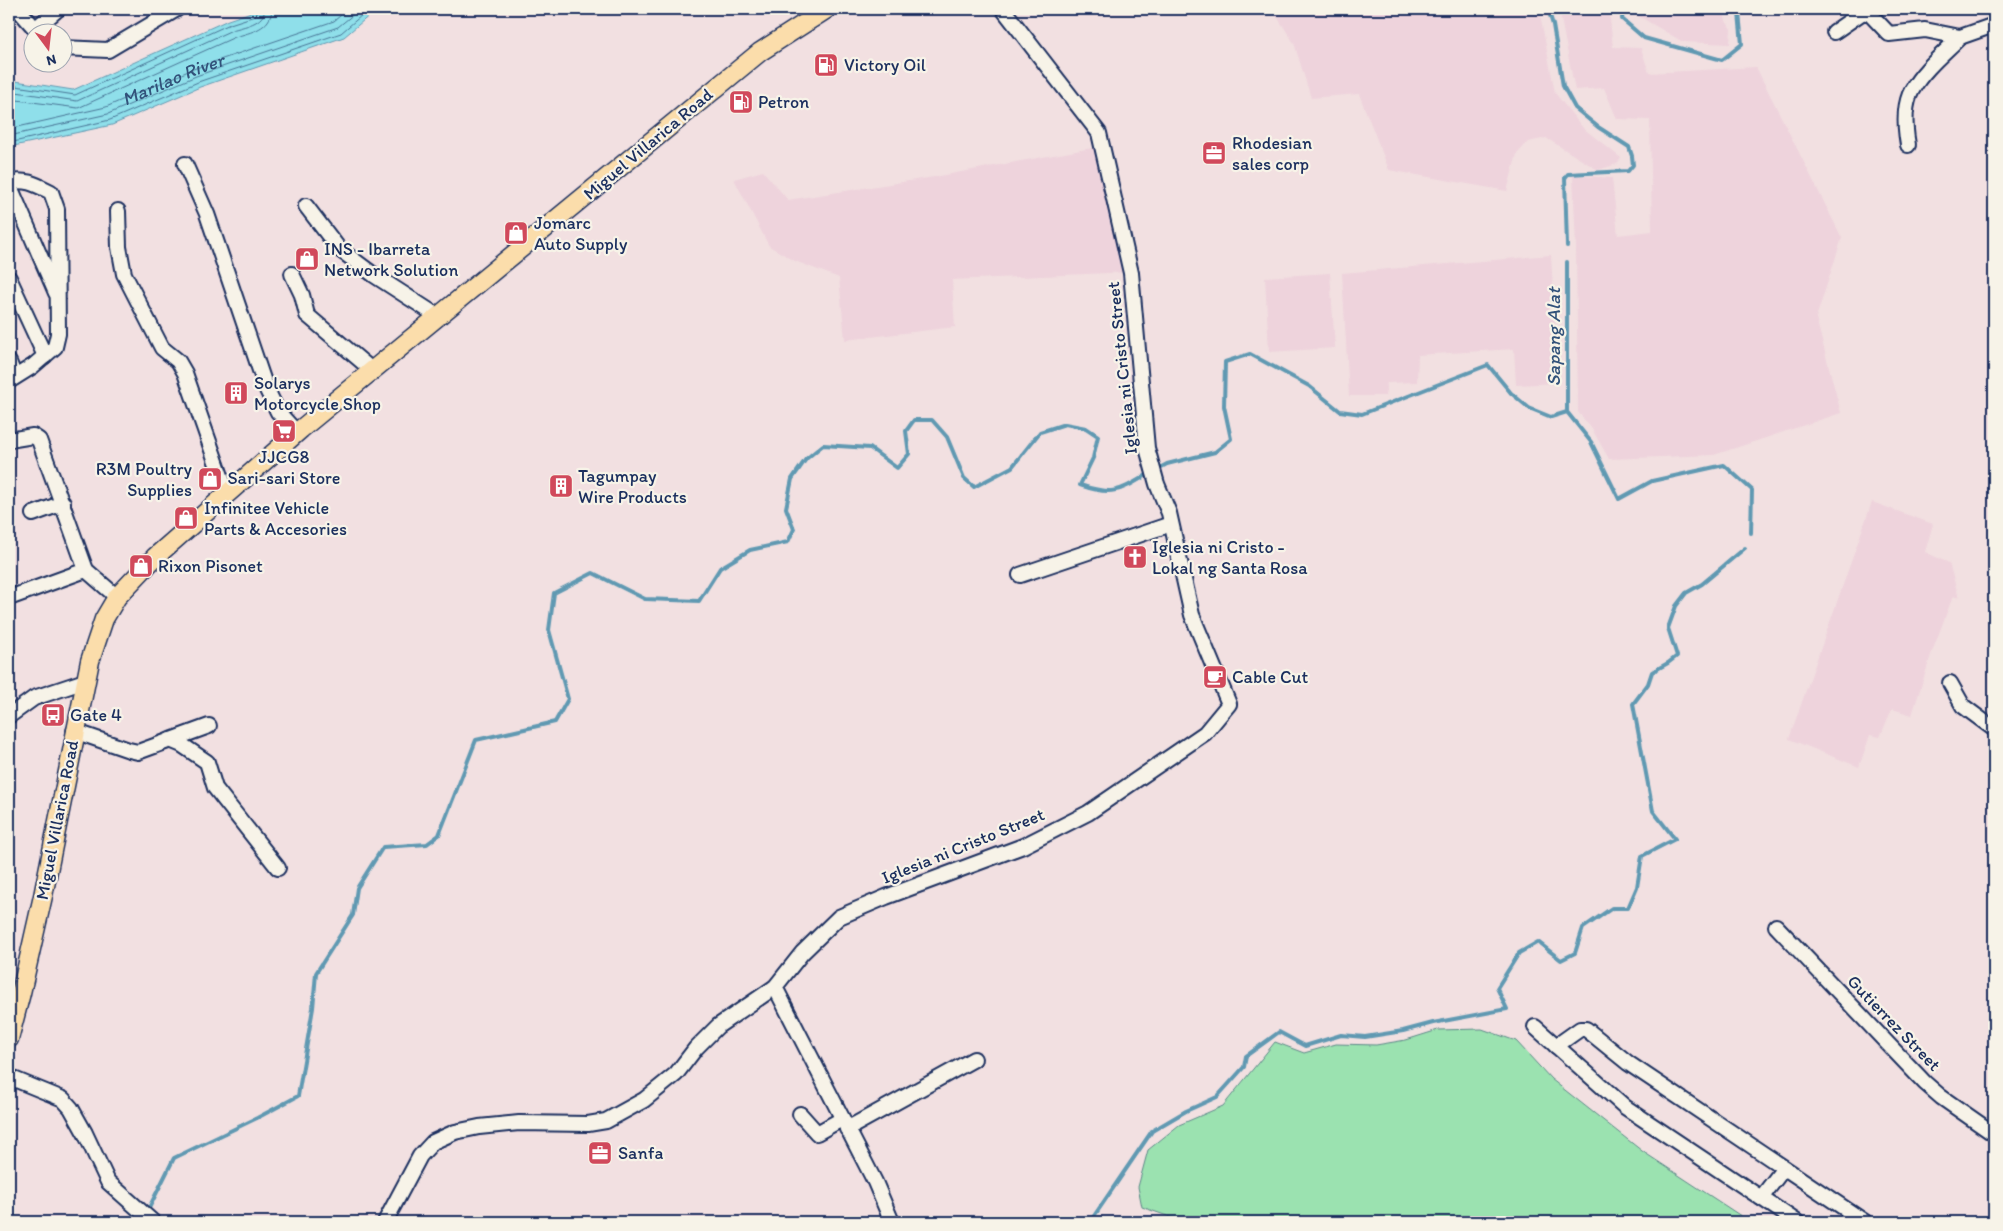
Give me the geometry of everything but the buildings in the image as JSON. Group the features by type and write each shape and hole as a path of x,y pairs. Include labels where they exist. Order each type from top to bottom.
{"main road":[{"name":"Miguel Villarica Road","path":"9,1039 22,993 43,896 85,681 104,620 117,597 155,556 297,433 760,52 826,9"}],"street":[{"path":"18,9 29,22"},
{"path":"46,22 58,9"},
{"path":"72,48 108,50 177,9"},
{"name":"Iglesia ni Cristo Street","path":"385,1222 420,1156 433,1142 456,1132 479,1127 519,1123 588,1124 606,1121 644,1100 676,1074 696,1048 718,1026 775,987 802,953 840,917 886,897 1023,846 1088,813 1205,733 1229,704 1192,616 1171,524 1147,448 1131,272 1099,133 1003,9"},
{"path":"1834,32 1864,12 1870,14 1890,34 1925,30 1960,37"},
{"path":"1908,145 1905,126 1906,107 1911,91 1924,74 1960,37 1994,25"},
{"path":"184,164 207,214 266,388 278,412 297,433"},
{"path":"9,362 12,379 55,347 58,334 58,298 57,209 51,192 36,184 22,180 9,183 58,298"},
{"path":"306,206 339,249 374,275 439,318"},
{"path":"118,211 119,247 124,274 162,348 178,361 185,373 227,494"},
{"path":"292,274 302,295 307,315 373,371"},
{"path":"9,278 45,356"},
{"path":"9,440 33,436 38,440 63,503 86,570 117,597"},
{"path":"33,514 63,503"},
{"path":"1020,575 1171,524"},
{"path":"9,598 86,570"},
{"path":"9,716 34,698 85,681"},
{"path":"1950,683 1963,706 1994,729"},
{"path":"74,731 138,752 209,726"},
{"path":"170,740 182,745 207,762 215,788 278,868"},
{"name":"Gutierrez Street","path":"1776,926 1925,1083 1941,1097 1994,1134"},
{"path":"775,987 875,1182 892,1222"},
{"path":"1535,1027 1625,1107 1797,1222"},
{"path":"1556,1046 1580,1029 1586,1029 1628,1062 1865,1222"},
{"path":"800,1114 817,1133 845,1124 974,1059"},
{"path":"9,1077 63,1099 71,1108 108,1182 154,1222"},
{"path":"1761,1198 1784,1168"}],"shaded area":[{"path":"1272,9 1539,9 1555,93 1583,128 1621,158 1617,164 1598,170 1546,138 1528,142 1517,154 1507,191 1389,170 1359,94 1311,98 1294,43"},
{"path":"1559,9 1609,9 1613,47 1641,48 1649,73 1756,67 1842,238 1816,318 1841,413 1714,455 1609,459 1592,429 1578,412 1573,175 1612,178 1618,235 1652,231 1650,120 1617,119 1604,88 1575,90"},
{"path":"1638,9 1723,9 1726,21 1731,29 1730,44 1683,42 1635,14"},
{"path":"1103,146 1130,272 952,280 955,327 845,340 839,278 795,261 769,246 734,179 763,171 788,200 934,177"},
{"path":"1551,255 1558,383 1516,385 1514,349 1418,355 1417,382 1387,383 1385,396 1349,396 1342,273"},
{"path":"1330,273 1335,348 1269,352 1265,277"},
{"path":"1872,502 1933,524 1925,552 1949,563 1959,598 1953,596 1932,652 1912,715 1892,709 1880,737 1870,735 1859,767 1789,739"}],"green space":[{"path":"1482,1029 1516,1041 1551,1079 1642,1151 1750,1222 1184,1222 1142,1207 1138,1187 1148,1150 1179,1125 1223,1106 1275,1042 1304,1053 1336,1044 1376,1045 1406,1040 1438,1030"}],"water":[{"name":"Marilao River","path":"260,9 377,9 344,37 200,87 112,125 9,147 9,80 73,90 228,20"}],"waterway":[{"name":"Sapang Alat","path":"1548,9 1553,25 1563,86 1575,108 1598,127 1629,147 1633,165 1628,171 1568,174 1565,178 1567,246"},
{"name":"Sapang Alat","path":"1623,9 1622,19 1644,38 1722,60 1742,44 1739,13 1736,9"},
{"name":"Sapang Alat","path":"1567,262 1567,412"},
{"path":"1156,470 1167,464 1215,452 1231,439 1224,406 1225,362 1250,354 1309,386 1340,411 1362,414 1488,365 1511,393 1529,408 1551,417 1567,412"},
{"path":"1567,412 1591,442 1619,499 1652,481 1724,465 1752,490 1751,533"},
{"path":"142,1222 174,1158 298,1096 313,1008 316,973 353,915 357,888 383,847 427,844 439,835 476,740 555,722 568,699 549,630 554,593 593,573 645,599 699,601 720,568 750,550 788,542 794,529 786,508 792,479 806,459 823,445 870,448 897,468 909,454 906,431 914,420 932,420 947,437 964,478 974,487 1012,467 1040,432 1065,424 1086,428 1098,436 1093,458 1080,485 1101,491 1117,490 1132,484 1150,473"},
{"path":"1090,1222 1152,1131 1186,1111 1217,1097 1244,1067 1246,1056 1279,1032 1305,1046 1341,1035 1365,1037 1507,1009 1497,988 1519,953 1538,942 1561,960 1575,953 1583,928 1612,908 1628,908 1637,887 1642,856 1675,839 1653,811 1633,704 1648,684 1652,672 1677,656 1668,628 1676,606 1686,593 1702,584 1745,548"}],"place":[{"name":"Victory Oil","path":"826,65"},
{"name":"Petron","path":"741,102"},
{"name":"Rhodesian sales corp","path":"1214,153"},
{"name":"Jomarc Auto Supply","path":"516,233"},
{"name":"INS - Ibarreta Network Solution","path":"307,259"},
{"name":"Solarys Motorcycle Shop","path":"236,393"},
{"name":"JJCG8 Sari-sari Store","path":"284,431"},
{"name":"R3M Poultry Supplies","path":"210,479"},
{"name":"Tagumpay Wire Products","path":"561,486"},
{"name":"Infinitee Vehicle Parts & Accesories","path":"186,518"},
{"name":"Iglesia ni Cristo - Lokal ng Santa Rosa","path":"1135,557"},
{"name":"Rixon Pisonet","path":"141,566"},
{"name":"Cable Cut","path":"1215,677"},
{"name":"Gate 4","path":"53,715"},
{"name":"Sanfa","path":"600,1153"}]}
